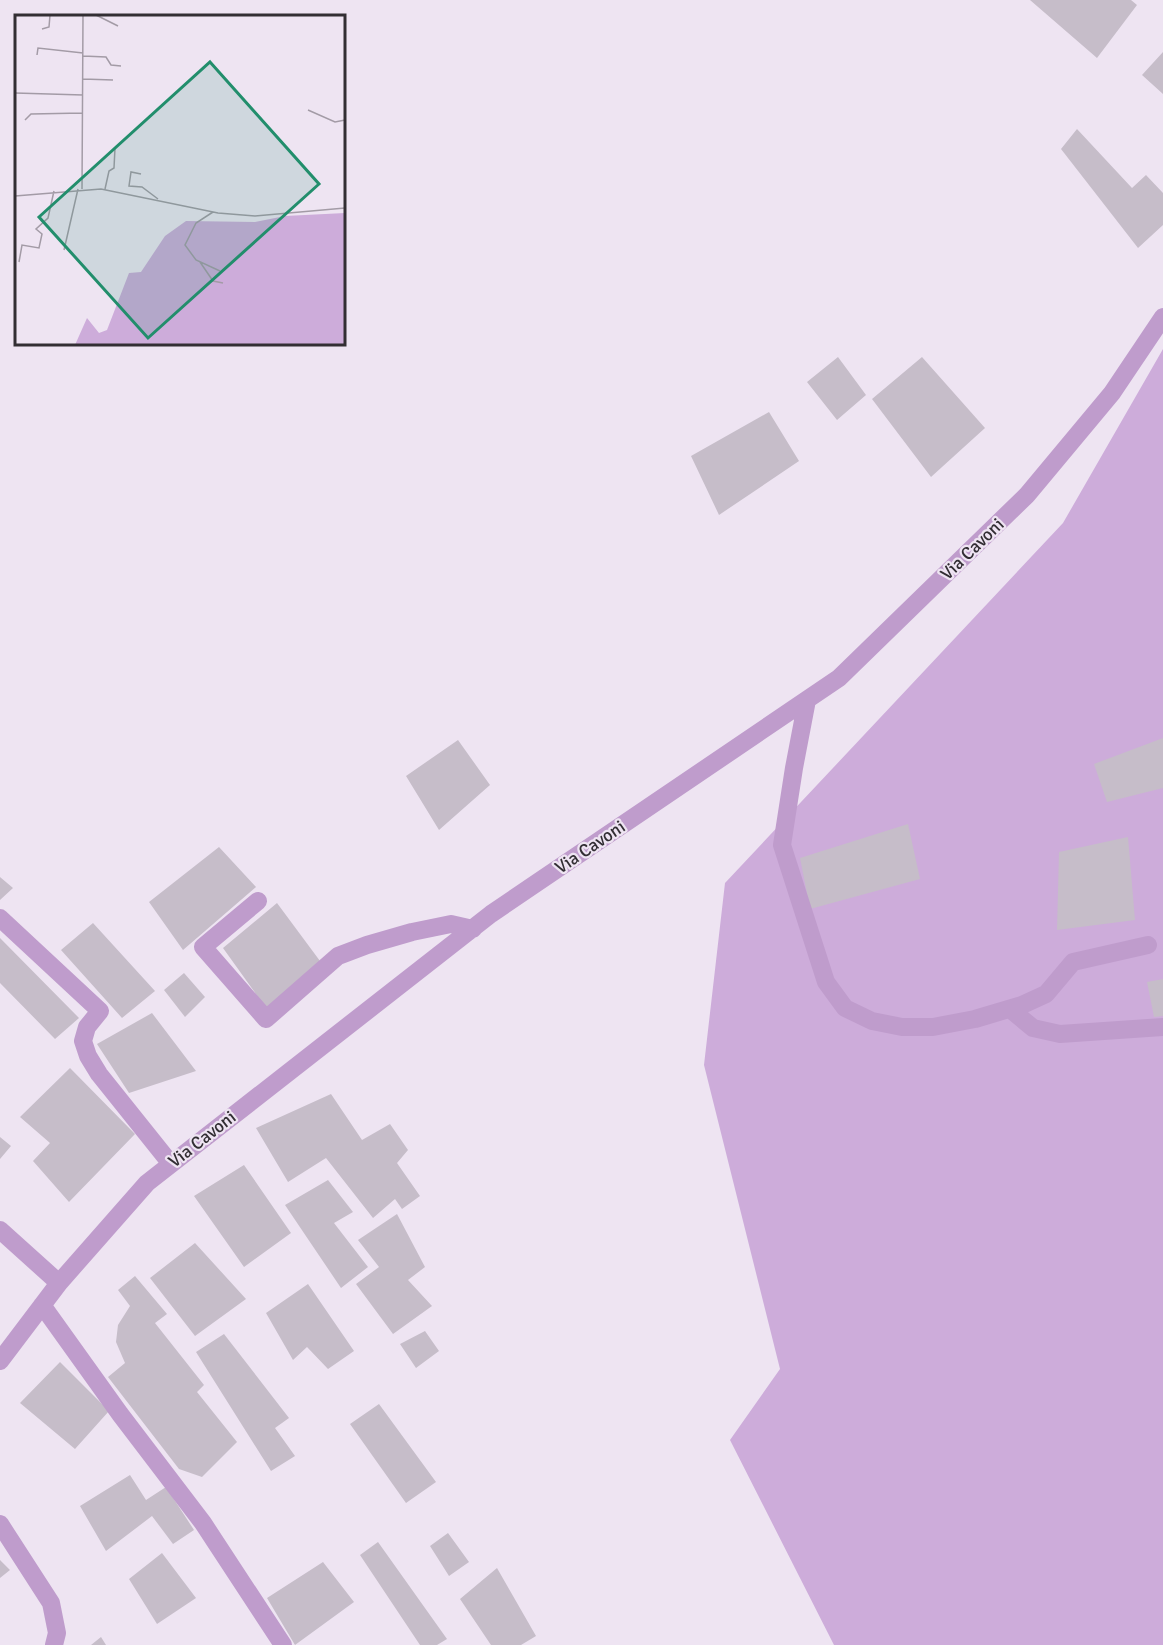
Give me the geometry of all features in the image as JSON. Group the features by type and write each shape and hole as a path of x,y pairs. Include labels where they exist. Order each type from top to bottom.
{"street":[{"name":"Via Cavoni","path":"0,1361 58,1283 147,1183 491,914 838,678 1027,495 1112,393 1163,317"},
{"path":"807,699 782,845 826,982 845,1008 872,1022 902,1027 933,1027 975,1019 1022,1005 1046,994 1073,962 1148,945"},
{"path":"258,901 203,947 266,1019 338,957 367,945 412,932 452,924 473,928"},
{"path":"0,918 100,1011 87,1027 83,1041 88,1056 99,1074 171,1164"},
{"path":"1010,1009 1033,1028 1060,1034 1163,1026"},
{"path":"0,1230 58,1283"},
{"path":"42,1305 120,1414 203,1523 283,1645"},
{"path":"0,1524 51,1603 57,1633 54,1645"}],"shaded area":[{"path":"1163,349 1163,1645 834,1645 730,1440 780,1369 704,1065 725,883 1063,523"}],"building":[{"path":"1030,0 1131,0 1137,5 1097,58"},
{"path":"1163,52 1163,94 1142,75"},
{"path":"1077,129 1132,188 1146,175 1163,193 1163,225 1138,248 1061,149"},
{"path":"838,357 866,395 837,420 807,382"},
{"path":"922,357 985,428 931,477 872,399"},
{"path":"769,412 799,461 719,515 691,456"},
{"path":"1163,738 1163,788 1107,802 1094,764"},
{"path":"458,740 490,785 439,830 406,776"},
{"path":"908,824 920,879 810,909 800,858"},
{"path":"1128,837 1135,920 1057,930 1059,852"},
{"path":"219,847 256,887 183,950 149,902"},
{"path":"0,877 13,888 0,900"},
{"path":"277,903 320,961 266,1008 223,948"},
{"path":"93,923 155,991 122,1018 61,950"},
{"path":"0,938 79,1018 55,1039 0,983"},
{"path":"184,973 205,997 185,1017 164,990"},
{"path":"1163,979 1163,1016 1154,1017 1147,982"},
{"path":"152,1013 196,1071 129,1093 97,1044"},
{"path":"70,1068 135,1134 69,1202 33,1161 50,1143 20,1117"},
{"path":"331,1094 362,1140 390,1124 408,1150 397,1163 420,1196 402,1209 395,1199 373,1218 326,1158 288,1182 256,1128"},
{"path":"0,1137 11,1146 0,1159"},
{"path":"244,1165 291,1233 244,1267 194,1196"},
{"path":"328,1180 353,1212 334,1223 368,1267 341,1288 285,1205"},
{"path":"397,1214 425,1267 408,1280 432,1306 393,1334 356,1284 379,1267 358,1240"},
{"path":"195,1243 246,1299 195,1336 150,1278"},
{"path":"135,1276 167,1314 155,1323 204,1385 197,1392 237,1442 202,1477 179,1469 108,1377 125,1363 116,1342 118,1325 130,1306 118,1290"},
{"path":"308,1284 354,1351 328,1369 307,1347 293,1360 266,1313"},
{"path":"425,1331 439,1351 416,1368 400,1344"},
{"path":"224,1334 289,1418 275,1428 295,1456 271,1471 196,1352"},
{"path":"60,1362 109,1411 75,1449 20,1403"},
{"path":"379,1404 436,1482 406,1503 350,1424"},
{"path":"130,1475 146,1500 166,1487 194,1530 173,1544 152,1516 106,1551 80,1506"},
{"path":"448,1533 469,1562 449,1576 430,1546"},
{"path":"378,1542 447,1639 437,1645 420,1645 360,1555"},
{"path":"162,1553 196,1598 157,1624 129,1579"},
{"path":"0,1560 10,1570 0,1578"},
{"path":"323,1562 354,1602 295,1645 267,1598"},
{"path":"497,1568 536,1636 521,1645 491,1645 460,1599"},
{"path":"101,1637 106,1645 91,1645"}]}
